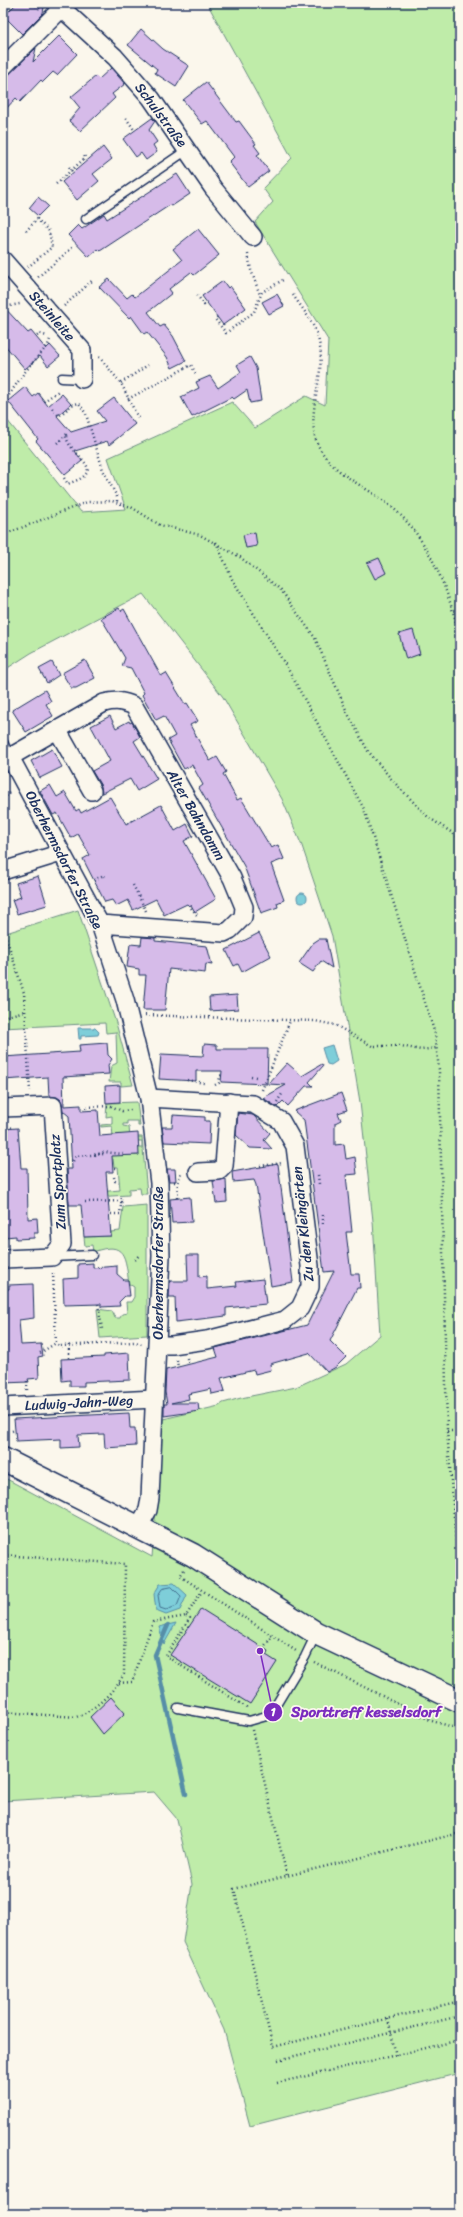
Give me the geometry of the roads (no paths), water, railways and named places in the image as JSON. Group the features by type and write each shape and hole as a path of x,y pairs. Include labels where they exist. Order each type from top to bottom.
{"street":[{"path":"3,67 59,6"},
{"name":"Schulstraße","path":"59,6 115,57 151,98 213,188 253,237"},
{"name":"Steinleite","path":"3,260 82,350 82,379"},
{"name":"Alter Bahndamm","path":"10,757 109,702 124,701 134,706 230,875 244,907 240,920 230,930 224,933 100,924"},
{"path":"58,731 92,791"},
{"name":"Oberhermsdorfer Straße","path":"10,757 100,924 128,1014 149,1098 160,1183 161,1256 150,1498 148,1510 139,1526"},
{"path":"3,871 62,853"},
{"name":"Zu den Kleingärten","path":"149,1098 229,1102 255,1106 281,1121 295,1146 310,1266 310,1288 300,1308 285,1320 206,1340 158,1348"},
{"path":"198,1172 219,1171 224,1166 229,1102"},
{"name":"Zum Sportplatz","path":"3,1108 53,1106 62,1244 52,1257"},
{"path":"3,1259 52,1257"},
{"name":"Ludwig-Jahn-Weg","path":"3,1407 154,1399"},
{"path":"3,1459 139,1526 193,1555 316,1633 460,1701"}],"lane":[{"path":"86,219 187,150"},
{"path":"62,378 82,379"},
{"name":"Oberhermsdorfer Straße","path":"3,742 10,757"},
{"path":"52,1257 92,1254"},
{"path":"178,1708 249,1721 270,1715 305,1656 316,1633"}],"water":[{"path":"300,893 304,893 307,898 304,903 300,903 297,900 297,896"},
{"path":"78,1028 95,1028 99,1032 98,1035 81,1036 81,1039 79,1039"},
{"path":"332,1045 337,1061 331,1065 327,1064 322,1048"},
{"path":"174,1583 187,1595 180,1610 166,1615 156,1611 154,1594 160,1584"},
{"path":"176,1623 164,1644 159,1627"}],"waterway":[{"path":"168,1625 155,1655 186,1794"}],"place":[{"name":"Sporttreff kesselsdorf","path":"260,1651"}]}
